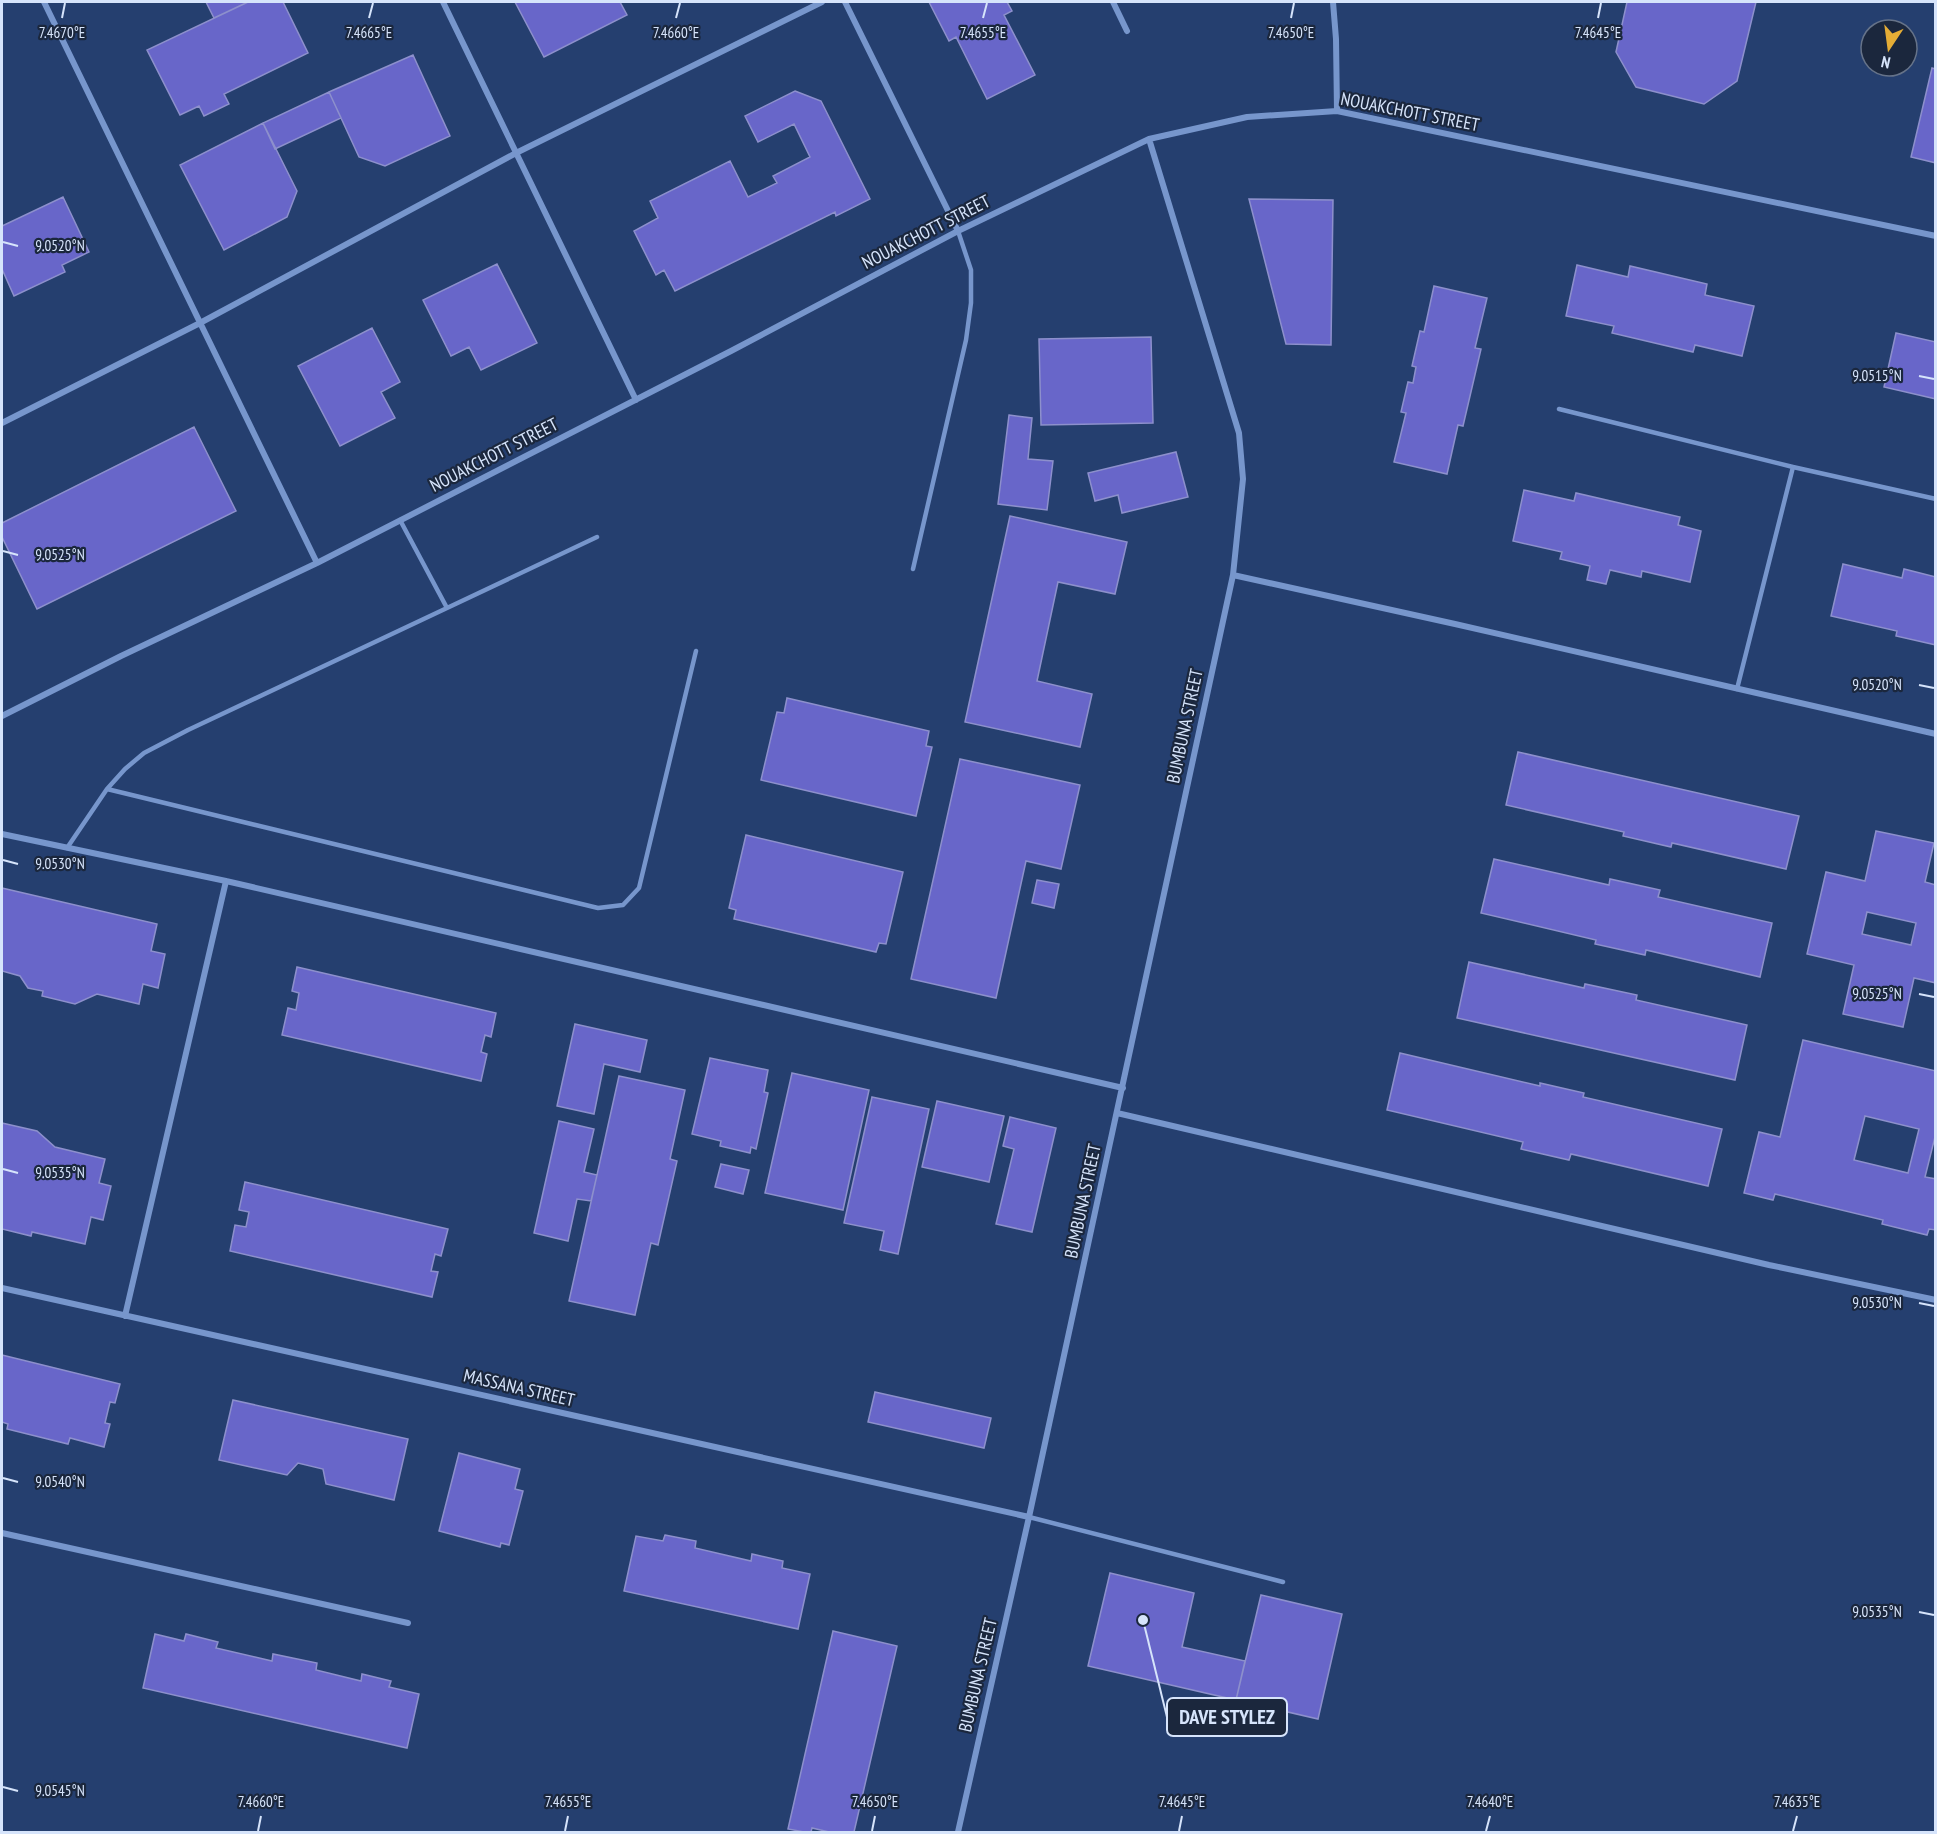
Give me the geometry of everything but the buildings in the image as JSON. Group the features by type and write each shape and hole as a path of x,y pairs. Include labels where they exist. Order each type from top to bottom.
{"street":[{"path":"44,2 316,563"},
{"path":"443,2 636,400"},
{"path":"2,423 200,323 516,153 822,2"},
{"path":"845,2 958,231"},
{"path":"1113,2 1127,31"},
{"path":"1333,2 1337,111"},
{"name":"NOUAKCHOTT STREET","path":"2,717 121,656 316,563 731,351 958,231 1149,139 1247,117 1337,111 1935,236"},
{"name":"BUMBUNA STREET","path":"958,1833 1118,1113 1233,575 1243,479 1239,433 1149,139"},
{"path":"1233,575 1467,626 1935,734"},
{"path":"2,834 226,881 1123,1088"},
{"path":"125,1316 226,881"},
{"path":"1118,1113 1769,1265 1935,1300"},
{"name":"MASSANA STREET","path":"2,1288 1029,1517"},
{"path":"2,1533 408,1623"}],"lane":[{"path":"913,569 967,331 971,270 958,231"},
{"path":"1559,410 1935,499"},
{"path":"1737,689 1793,467"},
{"path":"400,520 447,608"},
{"path":"67,848 107,789 144,753 179,734 597,537"},
{"path":"107,789 598,908 623,905 639,888 696,651"},
{"path":"1029,1517 1283,1582"}],"place":[{"name":"DAVE STYLEZ","path":"1143,1620"}]}
